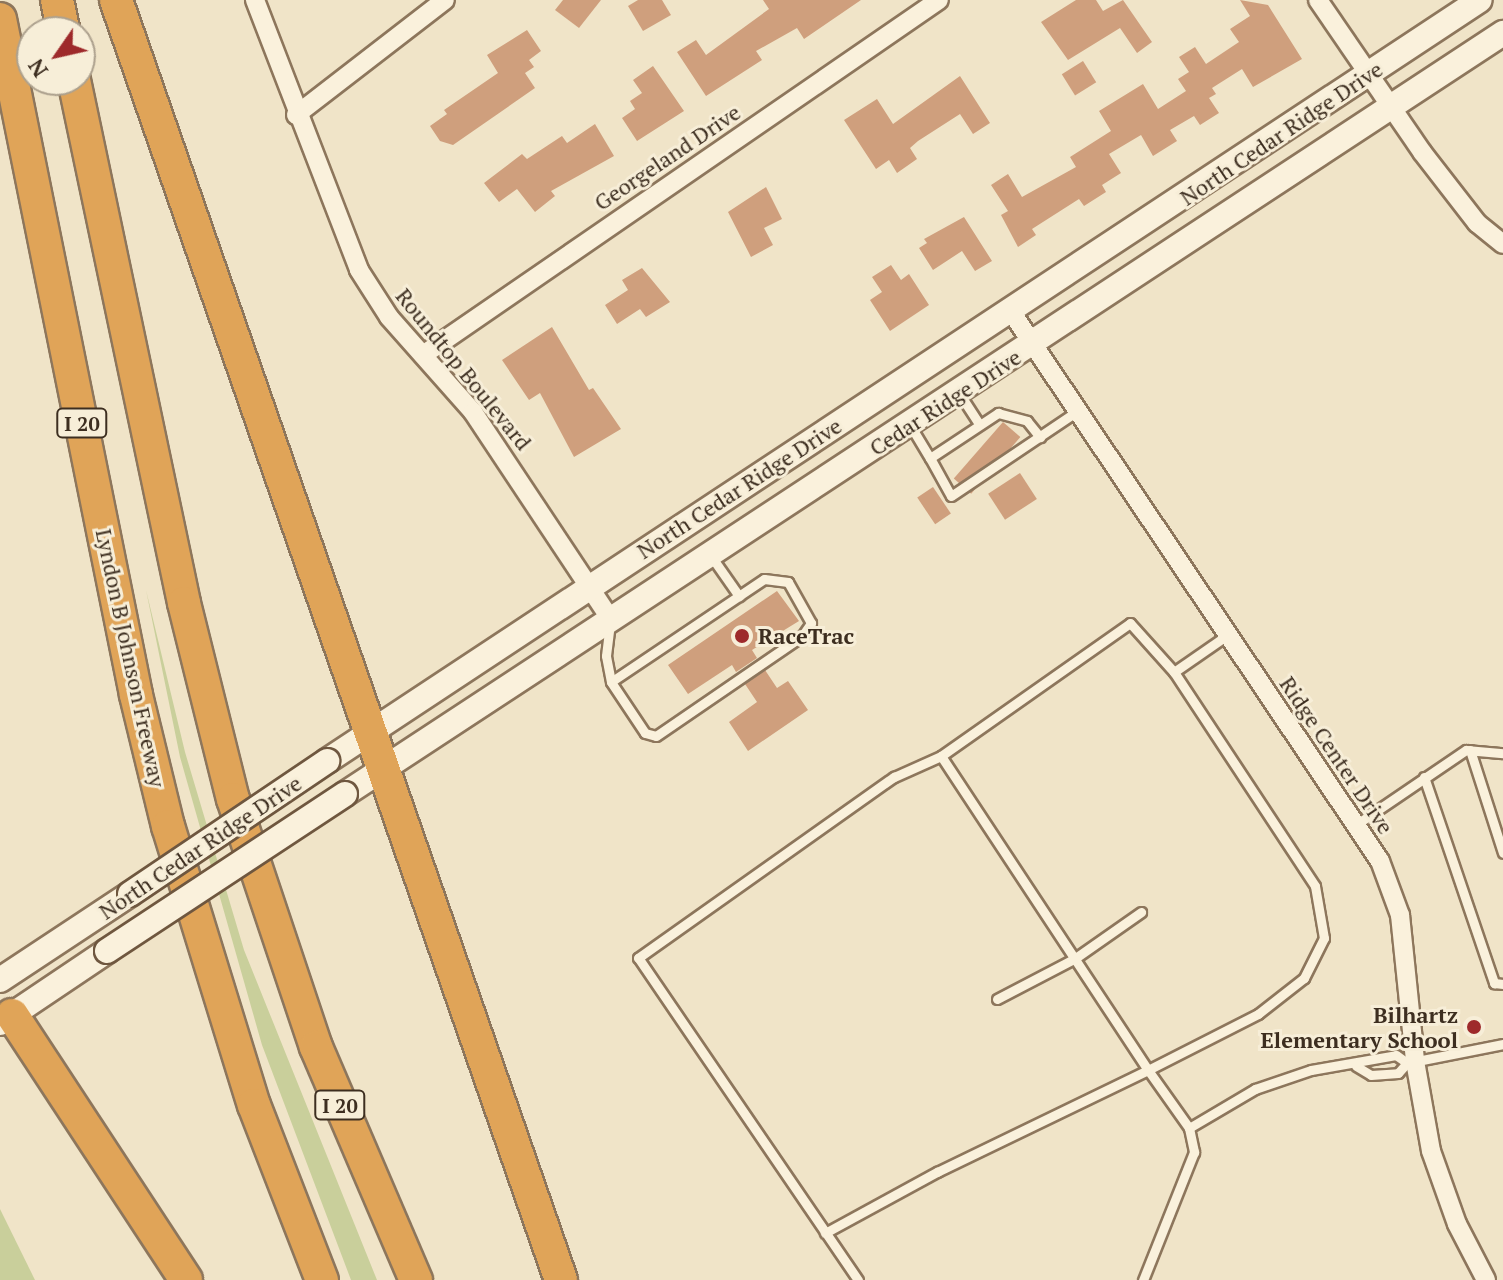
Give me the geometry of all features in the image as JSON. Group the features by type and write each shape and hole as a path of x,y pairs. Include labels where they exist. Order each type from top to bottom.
{"highway":[{"path":"116,0 373,731 425,899 561,1280"},
{"name":"Lyndon B Johnson Freeway","path":"0,19 136,695 168,826 254,1105 322,1280"},
{"name":"I 20","path":"77,96 184,603 233,799 316,1047 416,1280"},
{"path":"4,1011 186,1280"}],"main road":[{"name":"North Cedar Ridge Drive","path":"0,980 589,587 1012,313 1480,0"},
{"name":"Cedar Ridge Drive","path":"384,767 1033,345 1503,33"},
{"name":"North Cedar Ridge Drive","path":"4,1011 107,951 384,767"}],"street":[{"name":"Roundtop Boulevard","path":"255,0 296,115 359,270 389,317 519,476 611,620"},
{"path":"296,115 445,0"},
{"name":"Georgeland Drive","path":"423,355 939,0"},
{"path":"1318,0 1391,107 1477,223 1503,244"},
{"name":"Ridge Center Drive","path":"1012,313 1226,636 1380,861 1400,915 1411,1062 1431,1151 1457,1224 1486,1280"}],"lane":[{"path":"959,393 979,424"},
{"path":"910,425 951,496 1079,410"},
{"path":"930,458 998,413 1012,414 1027,421 1040,437"},
{"path":"710,554 739,596"},
{"path":"611,620 606,656 611,682 645,733 656,736 802,636 811,623 788,582 764,579 611,682"},
{"path":"825,1233 937,1172 1258,1014 1304,978 1324,938 1315,886 1174,672 1130,623 941,756 894,777 638,958 825,1233 858,1280"},
{"path":"1174,672 1226,636"},
{"path":"1357,824 1424,777 1470,750 1503,753"},
{"path":"1470,750 1503,853"},
{"path":"941,756 1189,1128 1194,1152 1143,1280"},
{"path":"1424,777 1494,983 1503,984"},
{"path":"997,999 1074,959 1141,912"},
{"path":"1356,1066 1371,1075 1398,1073 1411,1062 1503,1044"},
{"path":"1189,1128 1255,1089 1311,1070 1356,1066 1396,1055 1411,1062"}],"green space":[{"path":"146,590 185,752 244,950 377,1280 351,1280 262,1045 180,757"},
{"path":"0,1209 35,1280 0,1280"}],"building":[{"path":"563,0 601,0 579,28 555,10"},
{"path":"638,0 662,0 671,15 643,31 628,6"},
{"path":"763,0 861,0 804,39 797,28 756,51 762,60 706,96 677,52 696,40 706,55 769,9"},
{"path":"1076,0 1096,0 1103,11 1123,0 1152,42 1137,53 1120,28 1068,60 1041,22"},
{"path":"1240,0 1268,5 1302,59 1253,87 1242,69 1212,88 1216,94 1209,98 1219,113 1200,125 1194,116 1170,130 1177,141 1153,156 1141,135 1109,154 1121,173 1102,185 1106,192 1084,206 1079,199 1032,229 1036,235 1018,247 1001,215 1008,211 991,185 1008,174 1022,197 1076,167 1070,157 1111,131 1099,111 1143,84 1158,109 1186,91 1178,79 1189,72 1179,57 1195,47 1206,64 1239,42 1230,29 1250,16"},
{"path":"527,30 541,51 529,60 534,67 525,73 535,88 453,145 440,141 430,126 447,114 444,110 498,73 487,55"},
{"path":"1083,61 1096,82 1075,95 1062,74"},
{"path":"653,66 684,111 637,141 622,118 635,109 630,101 642,93 633,80"},
{"path":"960,76 990,123 973,134 960,114 910,148 917,159 897,173 889,160 876,169 844,120 877,99 893,124"},
{"path":"595,124 614,156 551,191 555,196 535,212 517,189 499,202 484,183 522,154 527,159 562,136 567,143"},
{"path":"766,187 782,219 764,228 773,245 751,257 728,212"},
{"path":"964,217 992,261 975,271 962,251 933,270 919,248 927,243 924,239"},
{"path":"891,265 901,280 909,274 929,305 890,331 870,300 882,292 872,277"},
{"path":"642,268 670,302 646,317 640,309 617,324 605,305 628,290 622,280"},
{"path":"552,327 589,390 593,388 621,429 574,457 540,393 529,400 502,360"},
{"path":"1003,422 1020,437 971,494 954,479"},
{"path":"1020,473 1037,499 1005,520 988,494"},
{"path":"933,487 951,514 935,524 917,498"},
{"name":"RaceTrac","path":"777,591 799,621 752,650 757,658 736,672 732,665 688,694 668,665"},
{"name":"RaceTrac","path":"765,670 777,688 788,681 808,710 748,751 729,722 757,702 745,684"}],"place":[{"name":"RaceTrac","path":"742,636"},
{"name":"Bilhartz Elementary School","path":"1474,1027"}]}
